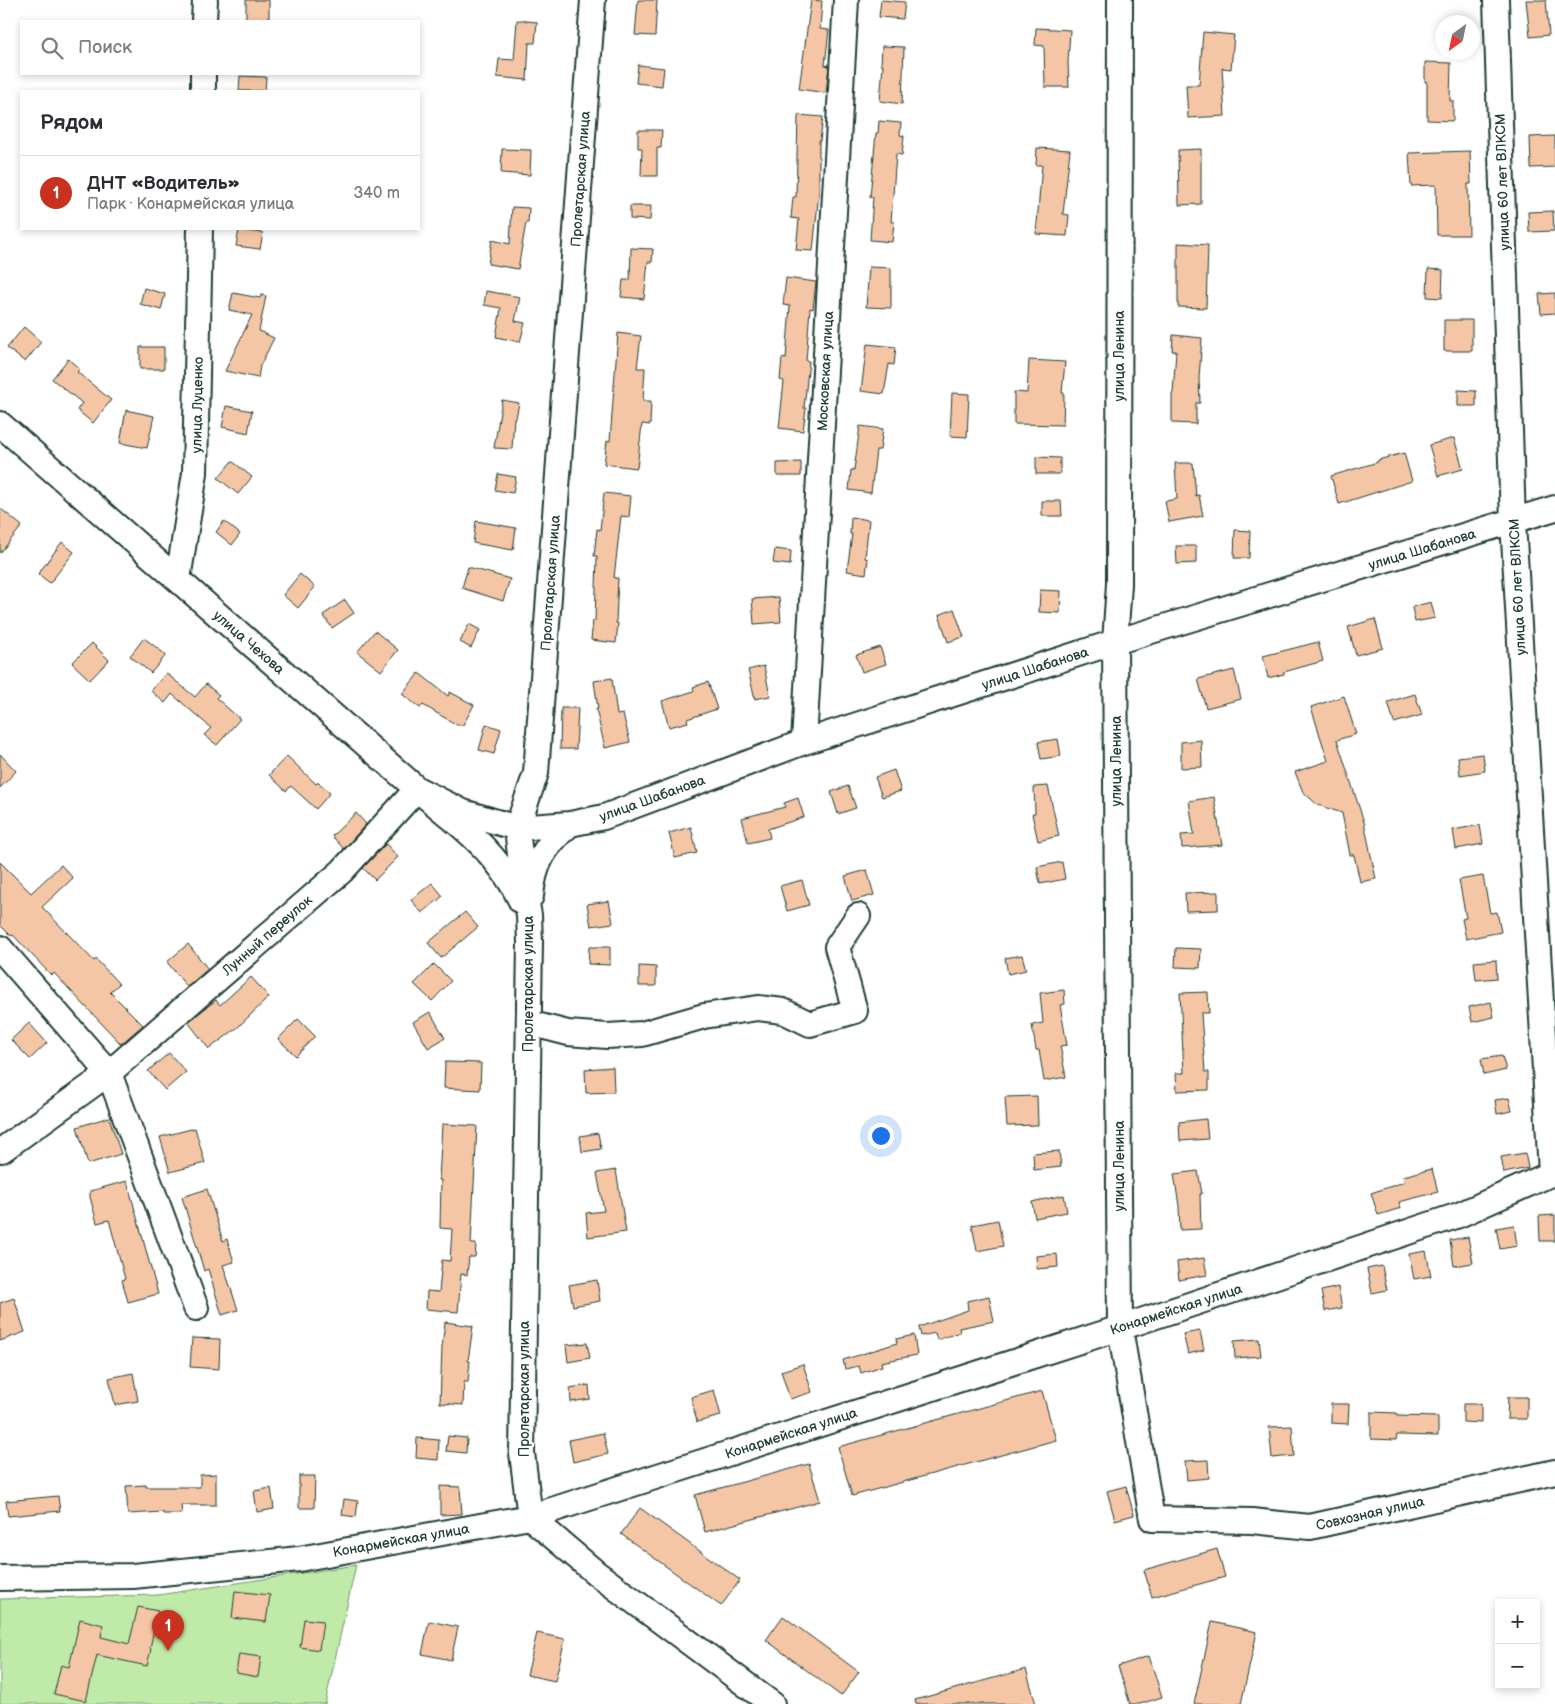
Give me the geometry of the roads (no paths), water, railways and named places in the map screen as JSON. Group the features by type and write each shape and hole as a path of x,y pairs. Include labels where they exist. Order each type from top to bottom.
{"street":[{"path":"204,20 205,0"},
{"name":"Пролетарская улица","path":"530,1517 522,1453 530,943 529,915 517,828 536,773 593,0"},
{"name":"Московская улица","path":"804,742 846,0"},
{"name":"улица Ленина","path":"1120,0 1119,574 1115,642 1120,1328 1152,1519"},
{"name":"улица 60 лет ВЛКСМ","path":"1496,0 1514,522 1553,1172"},
{"path":"203,75 203,90"},
{"name":"улица Луценко","path":"178,579 195,473 200,230"},
{"name":"улица Чехова","path":"0,424 417,789 463,812 517,828"},
{"name":"улица Шабанова","path":"517,828 570,824 604,817 804,742 1115,642 1555,508"},
{"path":"417,789 458,822 484,847 508,877 529,915"},
{"name":"Лунный переулок","path":"2,1150 109,1073 342,871 417,789"},
{"path":"529,915 532,879 540,857 554,838 570,824"},
{"path":"529,1023 568,1033 607,1036 642,1034 704,1016 758,1008 784,1011 810,1024 855,1011 836,947 858,916"},
{"path":"0,948 109,1073 196,1308"},
{"name":"Конармейская улица","path":"0,1578 133,1576 299,1558 530,1517 1120,1328 1459,1214 1553,1172"},
{"name":"Совхозная улица","path":"1152,1519 1252,1521 1310,1527 1555,1472"},
{"path":"530,1517 596,1573 772,1704"}],"place":[{"name":"ДНТ «Водитель»","path":"168,1651"}]}
